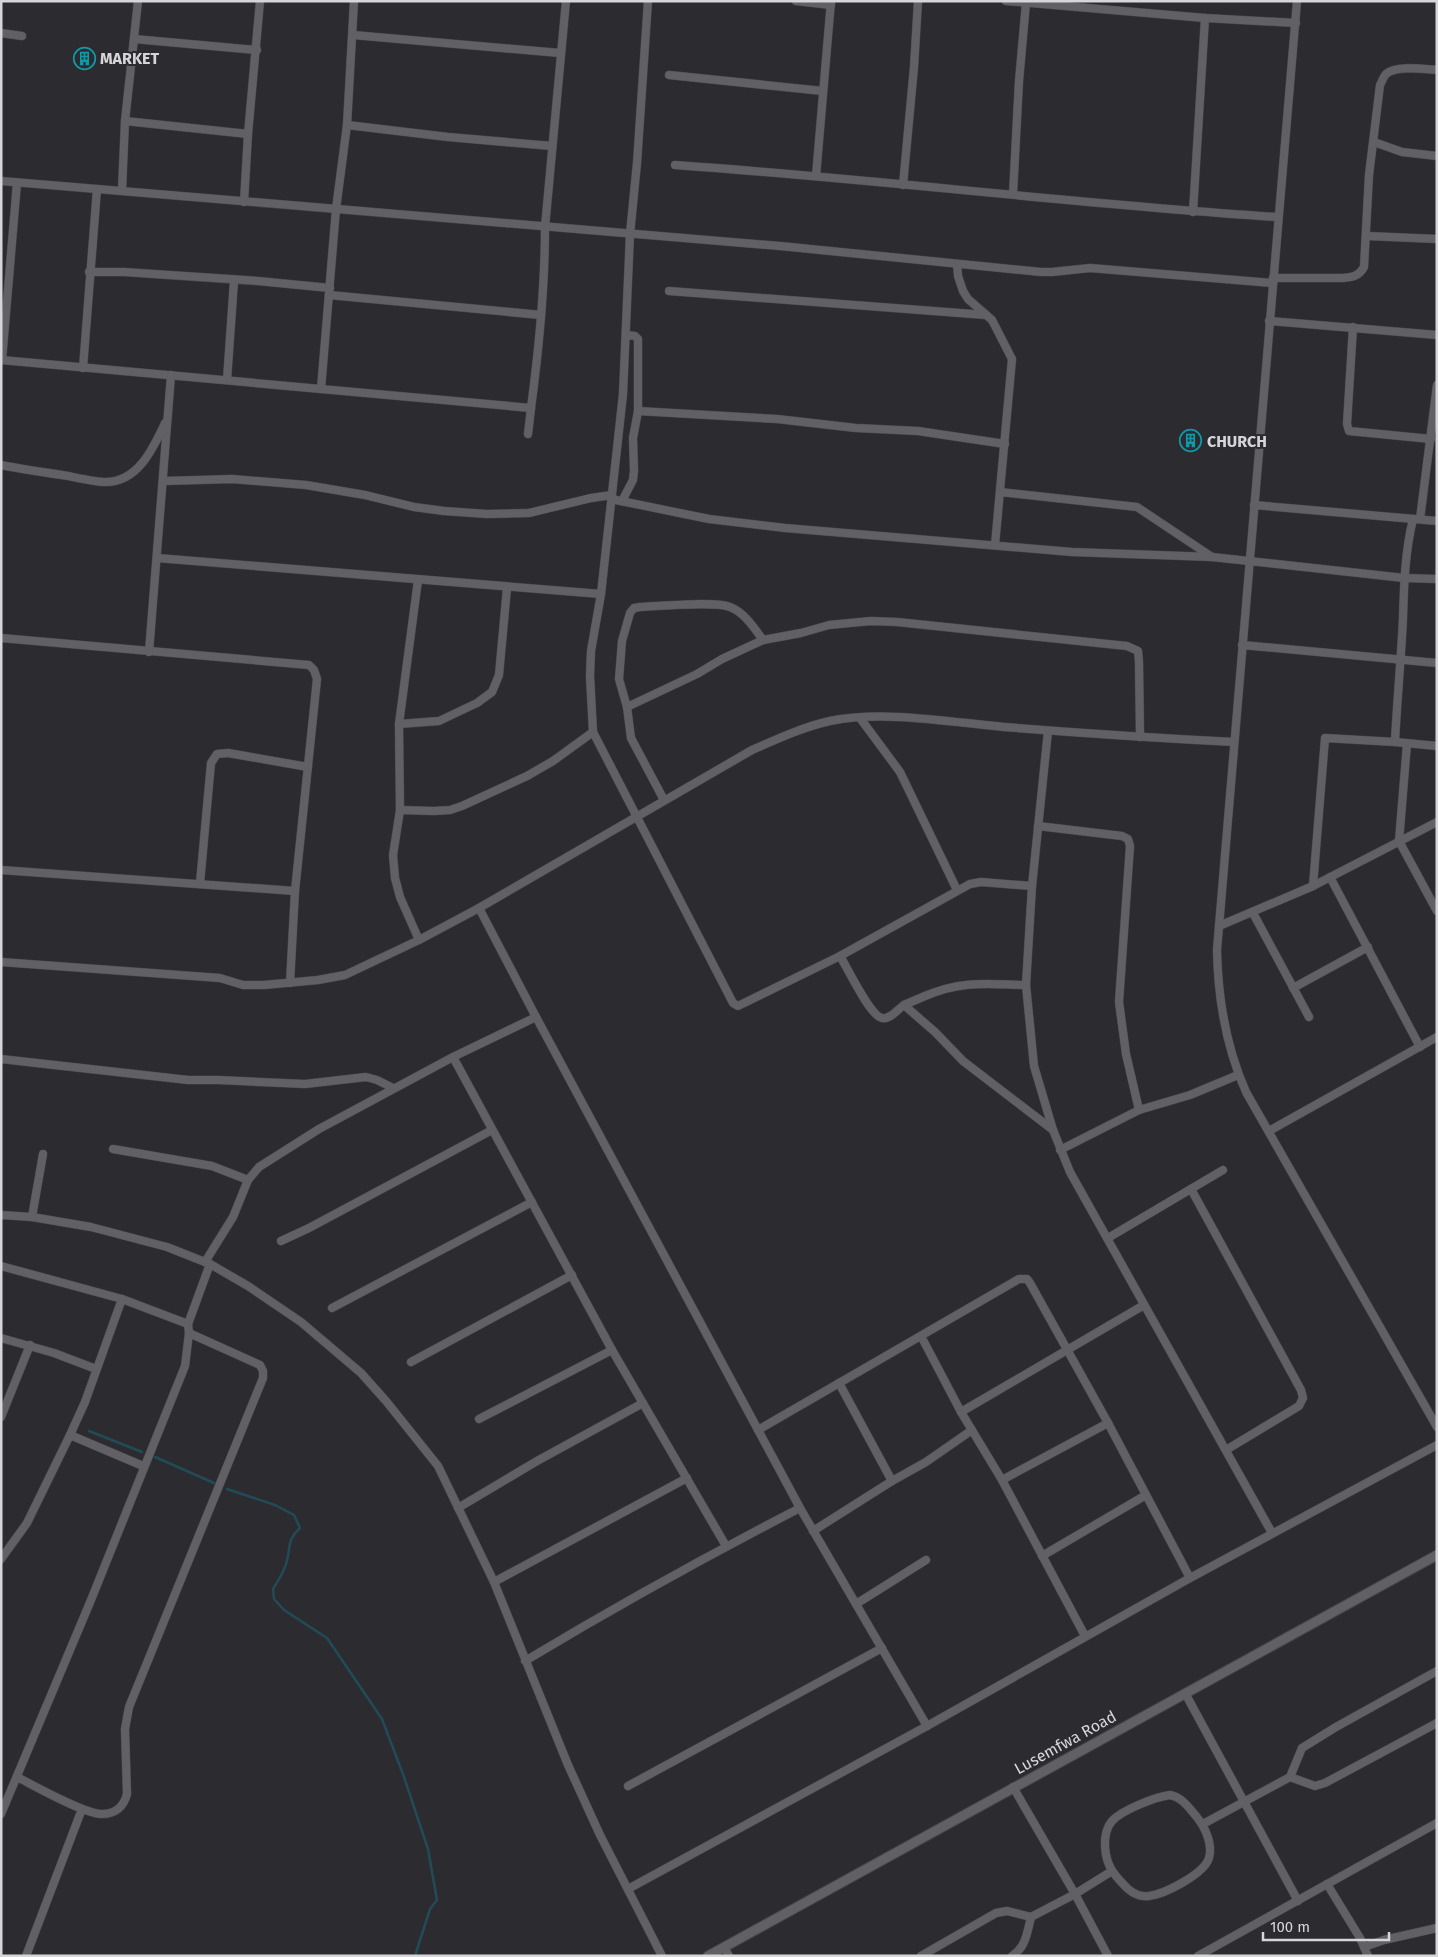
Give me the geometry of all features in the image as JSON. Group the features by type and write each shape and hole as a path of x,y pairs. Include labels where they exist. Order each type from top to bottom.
{"street":[{"path":"122,190 126,121 138,1"},
{"path":"244,202 260,1"},
{"path":"321,389 336,208 347,125 354,1"},
{"path":"528,434 538,357 545,227 566,1"},
{"path":"648,1 630,234 623,394 601,594 591,651 590,676 593,732 733,1003 738,1006 840,956 957,890 976,882 1032,886"},
{"path":"796,1 831,3 816,176"},
{"path":"903,185 918,1"},
{"path":"1006,1 1205,18 1296,23"},
{"path":"1297,1 1217,950 1221,1011 1238,1075 1246,1092 1437,1427"},
{"path":"1014,194 1019,81 1026,3"},
{"path":"1193,212 1205,18"},
{"path":"1,33 22,36"},
{"path":"353,35 560,53"},
{"path":"134,39 256,50"},
{"path":"1,181 780,246 1047,272 1090,268 1273,280 1343,278 1357,275 1364,267 1369,175 1380,85 1385,75 1394,70 1437,70"},
{"path":"670,75 823,91"},
{"path":"126,121 248,134"},
{"path":"347,125 448,137 552,146"},
{"path":"1374,142 1402,152 1437,156"},
{"path":"675,165 816,176 1193,212 1278,217"},
{"path":"17,183 2,360 531,408"},
{"path":"83,368 97,188"},
{"path":"1367,236 1437,240"},
{"path":"957,264 958,276 963,291 968,299 986,315 999,333 1012,359 995,545"},
{"path":"89,272 124,272 258,281 330,292 541,315"},
{"path":"227,380 234,280"},
{"path":"669,290 986,315"},
{"path":"1269,321 1437,335"},
{"path":"1353,328 1347,424 1349,431 1431,439"},
{"path":"622,501 633,480 634,438 638,411 638,339 634,336 626,335"},
{"path":"148,652 164,481 171,375"},
{"path":"1395,742 1407,545 1417,519 1431,439 1437,385"},
{"path":"638,411 777,419 856,428 918,431 1005,444"},
{"path":"1,465 104,482 120,480 131,474 141,464 154,446 167,417"},
{"path":"164,481 232,479 306,485 444,512 487,514 528,513 591,498 611,497 709,520 738,523 1072,552 1212,557 1404,578 1437,579"},
{"path":"1000,492 1137,507 1212,557"},
{"path":"1254,505 1437,521"},
{"path":"157,558 507,588 601,594"},
{"path":"418,580 399,724 400,810 393,855 395,878 400,897 419,940"},
{"path":"399,724 440,721 456,715 492,692 499,675 507,588"},
{"path":"664,800 631,738 619,679 622,641 630,613 634,608 717,605 730,607 743,616 763,640"},
{"path":"626,707 697,674 722,659 763,640 801,634 829,625 888,622 1128,646 1138,651 1140,662 1140,737"},
{"path":"1,638 309,665 314,670 317,679 295,891 290,983"},
{"path":"1242,645 1437,663"},
{"path":"1,962 220,978 243,985 290,983 345,975 419,940 480,908 752,750 788,734 830,721 860,718 904,718 1048,731 1234,742"},
{"path":"860,718 900,772 957,890"},
{"path":"1048,731 1032,886 1026,985 1034,1066 1060,1150 1077,1186 1108,1238 1272,1533"},
{"path":"400,810 450,810 462,806 527,776 554,761 593,732"},
{"path":"1313,886 1326,738 1437,746"},
{"path":"1407,744 1399,841 1437,910"},
{"path":"200,883 211,763 217,754 228,753 308,766"},
{"path":"1219,926 1313,886 1437,822"},
{"path":"1038,826 1122,836 1128,839 1130,846 1119,1002 1126,1054 1139,1110"},
{"path":"1,870 295,891"},
{"path":"1330,877 1420,1047"},
{"path":"480,908 536,1017 800,1508 927,1726"},
{"path":"1253,913 1309,1018"},
{"path":"1293,988 1368,947"},
{"path":"840,956 865,1000 878,1016 883,1019 888,1018 904,1005 950,987 965,984 1026,985"},
{"path":"904,1005 935,1032 963,1061 1053,1130"},
{"path":"1,1814 91,1600 143,1466 185,1366 189,1333 188,1324 208,1263 233,1217 248,1180 259,1166 393,1088 536,1017"},
{"path":"1268,1131 1437,1037"},
{"path":"453,1057 612,1350 726,1546"},
{"path":"1,1059 188,1080 305,1084 366,1077 393,1088"},
{"path":"1060,1150 1139,1110 1190,1095 1238,1075"},
{"path":"282,1241 316,1225 492,1130"},
{"path":"113,1149 212,1166 248,1180"},
{"path":"32,1217 43,1154"},
{"path":"1108,1238 1223,1170"},
{"path":"1191,1189 1301,1390 1303,1398 1299,1406 1226,1450"},
{"path":"332,1308 532,1202"},
{"path":"1,1215 32,1217 91,1227 137,1238 208,1263 248,1286 301,1322 361,1373 386,1400 438,1466 494,1582 568,1765 662,1956"},
{"path":"1,1266 122,1299 188,1324"},
{"path":"411,1362 572,1275"},
{"path":"758,1430 1019,1279 1026,1279 1108,1423 1190,1578"},
{"path":"1,1559 27,1523 70,1435 85,1402 122,1299"},
{"path":"961,1412 1144,1305"},
{"path":"16,1777 82,1809 102,1814 119,1810 125,1802 127,1794 125,1729 129,1707 263,1378 260,1364 189,1333"},
{"path":"921,1336 961,1412 1002,1480 1085,1636"},
{"path":"1,1338 30,1345 96,1369"},
{"path":"1,1417 30,1345"},
{"path":"479,1419 612,1350"},
{"path":"839,1383 892,1481"},
{"path":"458,1508 537,1461 643,1402"},
{"path":"1002,1480 1108,1423"},
{"path":"813,1531 892,1481 926,1462 972,1430"},
{"path":"70,1435 143,1466"},
{"path":"628,1888 927,1726 1272,1533 1437,1445"},
{"path":"494,1582 688,1478"},
{"path":"1042,1556 1146,1495"},
{"path":"526,1661 586,1624 726,1546 800,1508"},
{"name":"Lusemfwa Road","path":"708,1956 1437,1555"},
{"path":"856,1604 926,1560"},
{"path":"628,1786 882,1648"},
{"path":"1203,1824 1290,1777 1302,1748 1437,1671"},
{"path":"1185,1693 1243,1803 1298,1901"},
{"path":"1290,1777 1315,1786 1325,1783 1437,1723"},
{"path":"1013,1787 1075,1894 1108,1956"},
{"path":"1170,1795 1176,1796 1183,1802 1203,1824 1209,1843 1209,1860 1204,1868 1194,1875 1162,1892 1149,1896 1139,1896 1130,1891 1112,1871 1106,1850 1105,1836 1113,1820 1126,1812 1154,1798 1170,1795"},
{"path":"26,1956 82,1809"},
{"path":"1198,1956 1437,1824"},
{"path":"920,1956 996,1913 1007,1911 1031,1917 1075,1894 1112,1871"},
{"path":"1328,1884 1349,1918 1368,1956"},
{"path":"1012,1956 1021,1948 1025,1941 1031,1917"},
{"path":"1364,1947 1384,1940 1437,1928"},
{"path":"724,1947 729,1956"}],"waterway":[{"path":"89,1431 142,1452"},
{"path":"155,1457 214,1483"},
{"path":"227,1489 275,1505 294,1515 300,1528 291,1541 285,1568 273,1589 274,1599 284,1610 327,1638 382,1719 428,1849 437,1900 430,1909 415,1956"}],"place":[{"name":"MARKET","path":"84,58"},
{"name":"CHURCH","path":"1191,441"}]}
